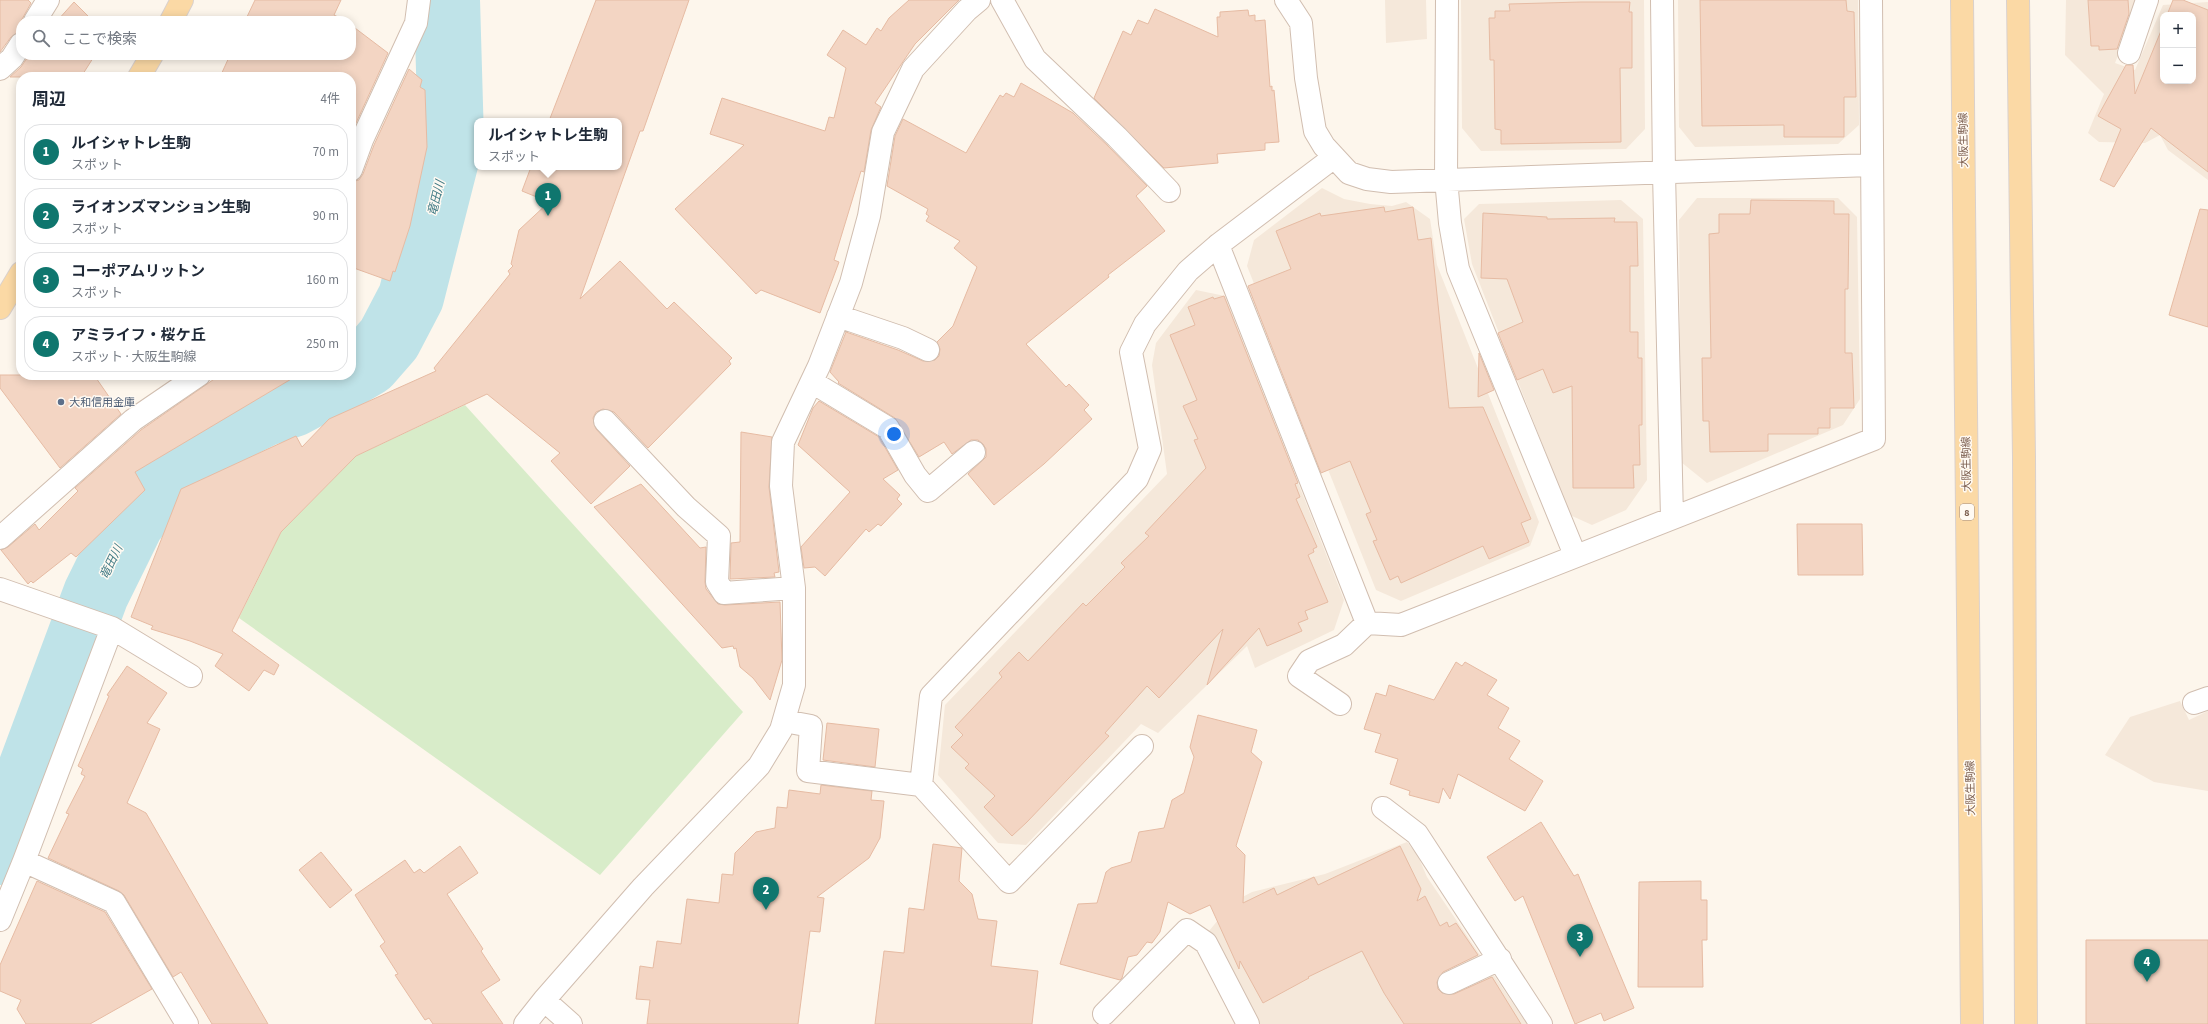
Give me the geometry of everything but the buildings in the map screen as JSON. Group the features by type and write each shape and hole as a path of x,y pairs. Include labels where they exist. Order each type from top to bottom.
{"main road":[{"path":"174,16 182,0"},
{"name":"大阪生駒線","path":"1962,0 1972,1024"},
{"path":"2018,0 2024,457 2026,1024"},
{"path":"142,72 149,60"},
{"path":"0,308 16,281"}],"street":[{"path":"38,16 48,0"},
{"path":"356,156 362,140 416,23 419,0"},
{"path":"525,1024 544,1000 643,887 758,766 781,730 794,685 794,588 781,486 783,442 812,382 851,283 869,216 883,132 912,69 967,10 979,0"},
{"path":"1002,0 1034,59 1116,137 1169,191"},
{"path":"1286,0 1301,23 1306,78 1315,131 1333,158 1349,173 1368,179 1391,182 1446,179 1664,174 1871,165"},
{"path":"1447,0 1446,179 1450,224 1458,269 1575,556"},
{"path":"1662,0 1664,174 1672,518"},
{"path":"1340,704 1299,676 1309,661 1344,645 1367,622 1400,624 1874,439 1871,0"},
{"path":"2129,53 2147,0"},
{"path":"0,69 12,58 16,52"},
{"path":"921,785 931,696 1137,479 1150,449 1131,352 1145,324 1188,271 1218,245 1333,158"},
{"path":"1218,245 1367,622"},
{"path":"838,316 903,338 928,350"},
{"path":"0,538 133,420 193,380"},
{"path":"812,382 888,428 915,475 928,491 974,452"},
{"path":"605,421 686,507 719,536 717,582 724,592 794,588"},
{"path":"0,590 108,626 192,676"},
{"path":"0,920 24,861 108,626"},
{"path":"784,721 811,726 808,772 921,785 1010,882 1142,746"},
{"path":"1383,808 1417,834 1541,1024"},
{"path":"24,861 114,902 187,1024"},
{"path":"1104,1014 1187,930 1206,943 1248,1024"},
{"path":"1450,983 1500,959"},
{"path":"544,1000 571,1024"}],"shaded area":[{"path":"1385,0 1426,0 1427,39 1386,43"},
{"path":"1461,0 1644,0 1645,129 1626,149 1481,151 1462,128"},
{"path":"1678,0 1858,0 1859,125 1838,144 1695,147 1679,127"},
{"path":"2066,0 2140,0 2115,63 2135,70 2163,5 2208,2 2208,180 2168,150 2160,135 2145,143 2099,142 2088,133 2104,94 2065,55"},
{"path":"1322,188 1344,199 1370,204 1392,206 1406,202 1430,219 1437,265 1539,522 1530,546 1401,601 1376,590 1247,266 1254,240"},
{"path":"1697,198 1838,198 1857,217 1860,399 1843,425 1707,483 1681,462 1679,220"},
{"path":"1621,200 1643,219 1647,480 1626,510 1592,525 1570,515 1472,264 1464,219 1479,204"},
{"path":"1196,290 1225,296 1344,600 1334,630 1255,668 1247,646 1158,733 1141,724 1026,845 998,843 938,775 945,705 1167,474 1152,365 1156,343"},
{"path":"2180,701 2189,720 2208,711 2208,791 2154,782 2105,755 2130,717"},
{"path":"1407,842 1418,856 1427,877 1527,1024 1256,1024 1209,931 1233,902 1252,892 1325,874"}],"green space":[{"path":"465,405 743,712 600,875 239,618 281,532 356,456"}],"waterway":[{"name":"竜田川","path":"356,370 368,363 389,339 411,297 451,140 447,0"},
{"name":"竜田川","path":"0,852 96,594 132,521 185,460 221,435 263,414 293,404 338,380"}],"place":[{"name":"ルイシャトレ生駒","path":"548,216"},
{"name":"大和信用金庫","path":"61,402"},
{"name":"ライオンズマンション生駒","path":"766,910"},
{"name":"コーポアムリットン","path":"1580,957"},
{"name":"アミライフ・桜ケ丘","path":"2147,982"}]}
